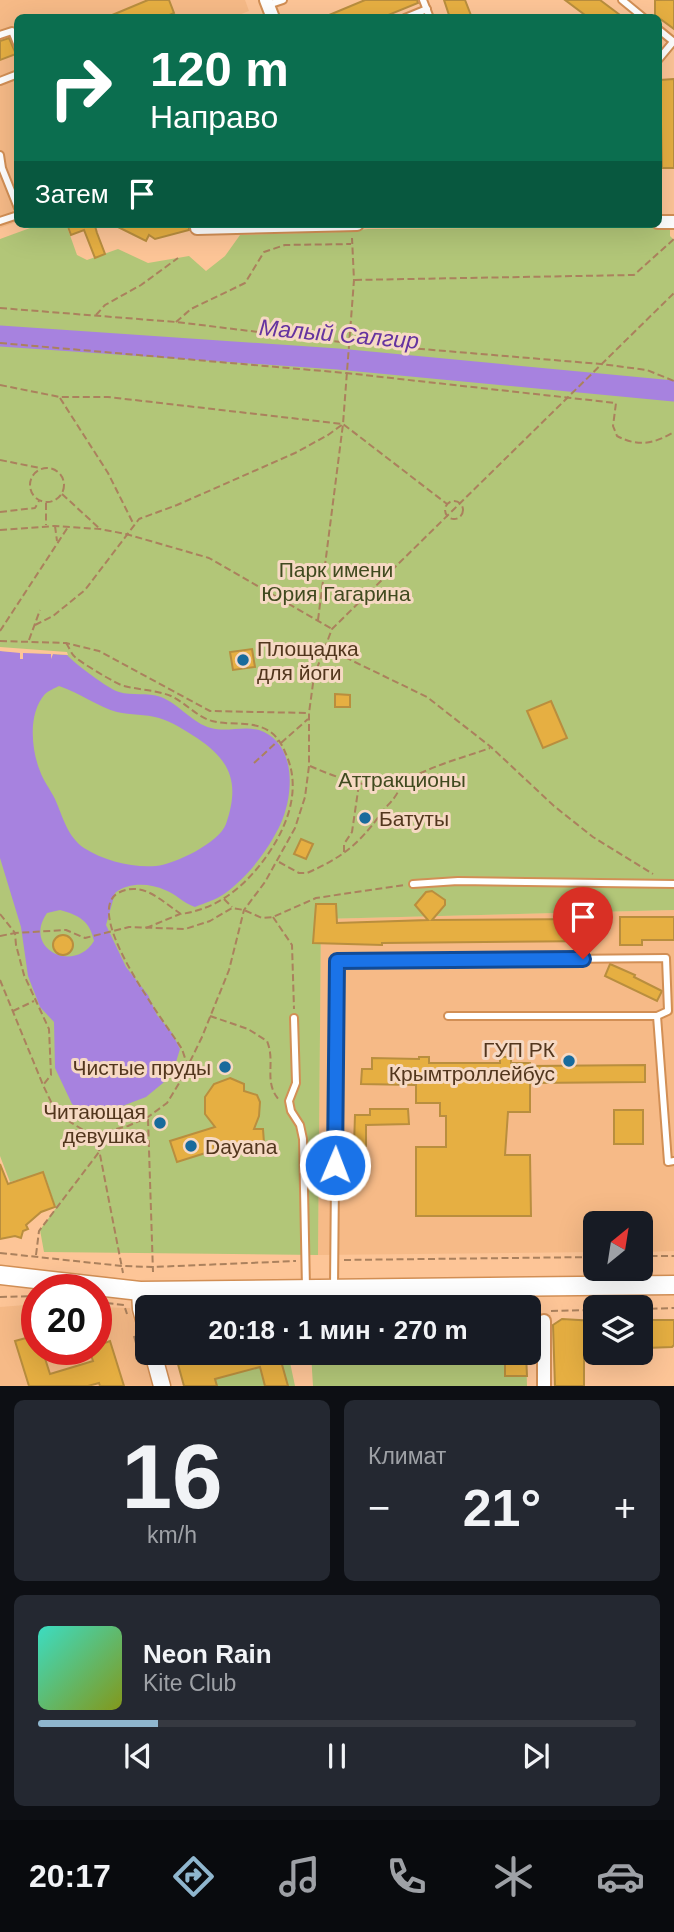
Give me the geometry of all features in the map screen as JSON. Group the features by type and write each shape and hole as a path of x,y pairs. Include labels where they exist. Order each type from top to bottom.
{"main road":[{"path":"0,1276 140,1291 674,1285"}],"street":[{"path":"140,1291 140,1295"},
{"path":"544,1321 544,1386"},
{"path":"151,1365 162,1386"}],"lane":[{"path":"269,8 283,0"},
{"path":"423,0 429,14"},
{"path":"625,1 640,14"},
{"path":"415,14 427,9"},
{"path":"0,35 12,31 14,36"},
{"path":"0,155 2,168 14,198"},
{"path":"413,884 458,881 671,884"},
{"path":"334,1289 337,961 666,958 668,1011 657,1016 448,1016"},
{"path":"657,1016 668,1162 674,1161"},
{"path":"294,1017 296,1083 289,1101 303,1139 306,1290"},
{"path":"279,1100 289,1101"}],"path":[{"path":"318,620 343,424 354,280 350,228"},
{"path":"354,280 634,275 674,239"},
{"path":"176,322 191,309 245,283 264,252 285,245 352,244"},
{"path":"95,316 104,305 141,285 178,258"},
{"path":"0,980 54,1108 70,1122 96,1134 148,1118 167,1102 188,1065 229,970 244,910 278,861 295,828 305,797 309,766 309,713 314,676 332,629 674,293"},
{"path":"0,308 176,322 349,343 601,364 647,370 674,381"},
{"path":"0,343 347,372 616,403 613,426 617,436 634,444 649,444 674,432"},
{"path":"0,385 60,397 108,397 343,424 447,504"},
{"path":"60,397 108,473 134,524"},
{"path":"35,625 53,616 85,590 139,519 295,453 343,424"},
{"path":"0,460 56,470 64,480 62,494 52,501 46,502 34,496 30,483 36,471 42,468"},
{"path":"62,494 100,529"},
{"path":"0,512 35,508 40,500"},
{"path":"452,501 460,503 463,509 460,517 454,520 447,516 444,509 447,504 452,501"},
{"path":"46,502 46,526"},
{"path":"0,530 46,526 100,529 209,558 332,629"},
{"path":"54,526 57,542"},
{"path":"0,631 68,527"},
{"path":"29,641 40,610"},
{"path":"0,641 66,643 93,649 210,711 309,713"},
{"path":"66,643 73,656 122,686 172,697 206,719 216,722 252,724 268,729 279,742 293,775 292,802 286,823 249,879 224,899 145,929"},
{"path":"93,644 93,649"},
{"path":"325,647 427,697 491,747 554,806 593,837 671,884"},
{"path":"254,763 309,718"},
{"path":"309,766 336,778 378,786 402,783 421,772 491,747"},
{"path":"344,853 344,844 352,832 359,783"},
{"path":"278,861 299,873 307,873 344,853 362,840 382,812 394,801 402,783"},
{"path":"224,899 232,908 262,918 273,917 316,898 413,884"},
{"path":"181,914 149,891 131,889 114,896 110,904 108,931 182,1049 188,1065"},
{"path":"0,936 66,930 85,938 129,927 185,929 210,921 232,908"},
{"path":"0,914 17,933 16,945 24,975 50,1029 51,1075 43,1085"},
{"path":"273,917 292,945 294,1017"},
{"path":"13,1011 35,1001"},
{"path":"210,1016 248,1029 267,1041 271,1054 272,1091 279,1100"},
{"path":"148,1118 153,1272"},
{"path":"96,1134 123,1273"},
{"path":"36,1257 39,1231 100,1151"},
{"path":"0,1254 153,1267 306,1260"},
{"path":"653,1256 674,1256"},
{"path":"334,1260 583,1257"},
{"path":"0,1297 21,1296"},
{"path":"112,1304 124,1305 130,1322"},
{"path":"653,1309 674,1308"},
{"path":"541,1312 583,1310"}],"shaded area":[{"path":"0,0 245,0 249,11 241,14 14,14 14,223 0,228"},
{"path":"0,651 67,655 114,690 161,697 204,726 264,732 275,739 287,761 290,787 281,823 257,862 224,894 195,907 153,886 133,885 115,893 106,925 126,967 148,995 157,1015 172,1033 180,1049 176,1062 163,1083 146,1097 96,1116 72,1104 55,1068 54,1022 40,1007 28,976 21,927 0,858","holes":["59,686 110,710 164,720 197,738 218,755 230,774 232,785 230,809 222,831 196,851 156,866 119,863 92,853 78,843 66,826 41,774 33,742 34,721 40,702 46,693","60,910 83,920 92,934 94,941 85,951 75,956 54,953 41,937 41,926 47,913"]},
{"path":"674,910 674,1251 653,1252 653,1211 583,1211 583,1252 318,1255 321,919"},
{"path":"21,1305 21,1365 112,1365 112,1307 130,1308 135,1325 135,1365 147,1365 153,1386 0,1386 0,1307"}],"green space":[{"name":"Парк имени Юрия Гагарина","path":"670,227 670,236 674,240 674,910 321,919 318,1255 44,1252 40,1230 56,1208 44,1173 10,1182 0,1156 0,239 30,228 67,228 77,255 87,260 118,249 148,263 189,256 206,271 225,256 240,235 368,229"},
{"path":"178,1365 291,1365 295,1386 185,1386"},
{"path":"312,1365 526,1365 527,1386 313,1386"}],"pier":[{"path":"0,647 67,652 68,655 53,654 51,659 51,654 23,653 23,659 20,659 20,653 0,651"}],"building":[{"path":"148,0 169,0 174,13 172,14 115,14"},
{"path":"365,0 417,0 418,3 391,14 332,14"},
{"path":"444,0 465,0 470,14 449,14"},
{"path":"565,0 600,0 619,14 584,14"},
{"path":"655,0 674,0 674,29 662,20 662,14 655,14"},
{"path":"9,38 14,55 0,60 0,41"},
{"path":"674,79 674,168 662,168 662,80"},
{"path":"68,228 96,228 105,254 95,258 84,230 71,235"},
{"path":"120,228 189,228 155,239 149,235 146,241"},
{"name":"Площадка для йоги","path":"252,649 255,667 233,670 230,652"},
{"path":"335,694 350,695 350,707 335,707"},
{"path":"551,701 567,738 543,748 527,711"},
{"path":"301,839 313,844 306,859 294,854"},
{"path":"432,891 445,900 445,905 432,920 598,919 598,941 382,945 313,943 316,904 336,904 337,923 428,920 415,905 426,892"},
{"path":"620,917 674,917 674,940 642,940 642,945 620,945"},
{"path":"63,935 70,938 73,945 70,952 63,955 56,952 53,945 56,938"},
{"path":"610,964 662,991 657,1001 605,976"},
{"path":"429,1057 429,1063 500,1063 500,1057 511,1057 511,1063 530,1063 530,1066 645,1065 645,1082 530,1083 530,1112 508,1112 505,1155 530,1155 531,1216 416,1216 416,1147 446,1147 446,1116 440,1116 440,1103 416,1103 416,1085 361,1084 362,1069 372,1069 372,1058"},
{"path":"230,1078 244,1084 244,1091 257,1095 260,1102 259,1116 254,1129 263,1129 264,1143 214,1145 215,1150 177,1162 170,1141 215,1127 205,1114 205,1097 214,1084"},
{"path":"370,1109 408,1109 409,1124 366,1125 366,1146 354,1146 355,1115 370,1115"},
{"path":"614,1110 643,1110 643,1144 614,1144"},
{"path":"0,1164 8,1184 43,1172 55,1207 41,1212 26,1225 28,1229 23,1231 21,1238 15,1236 0,1239"},
{"path":"562,1319 583,1320 584,1386 555,1386 553,1325"},
{"path":"653,1320 674,1320 672,1347 653,1348"},
{"path":"21,1339 21,1360 15,1341"},
{"path":"112,1347 124,1386 100,1386 99,1383 88,1386 29,1386 22,1365 47,1365 50,1374 80,1365 112,1365"},
{"path":"178,1365 282,1365 288,1386 265,1386 260,1367 215,1379 217,1386 184,1386"},
{"path":"505,1365 527,1365 527,1376 505,1376"}],"waterway":[{"name":"Малый Салгир","path":"0,336 338,359 674,391"}],"place":[{"name":"Площадка для йоги","path":"243,660"},
{"name":"Батуты","path":"365,818"},
{"name":"ГУП РК Крымтроллейбус","path":"569,1061"},
{"name":"Чистые пруды","path":"225,1067"},
{"name":"Читающая девушка","path":"160,1123"},
{"name":"Dayana","path":"191,1146"}],"route":[{"path":"335,1165 337,961 583,959"}],"park label":[{"name":"Аттракционы","path":"402,779"}]}
